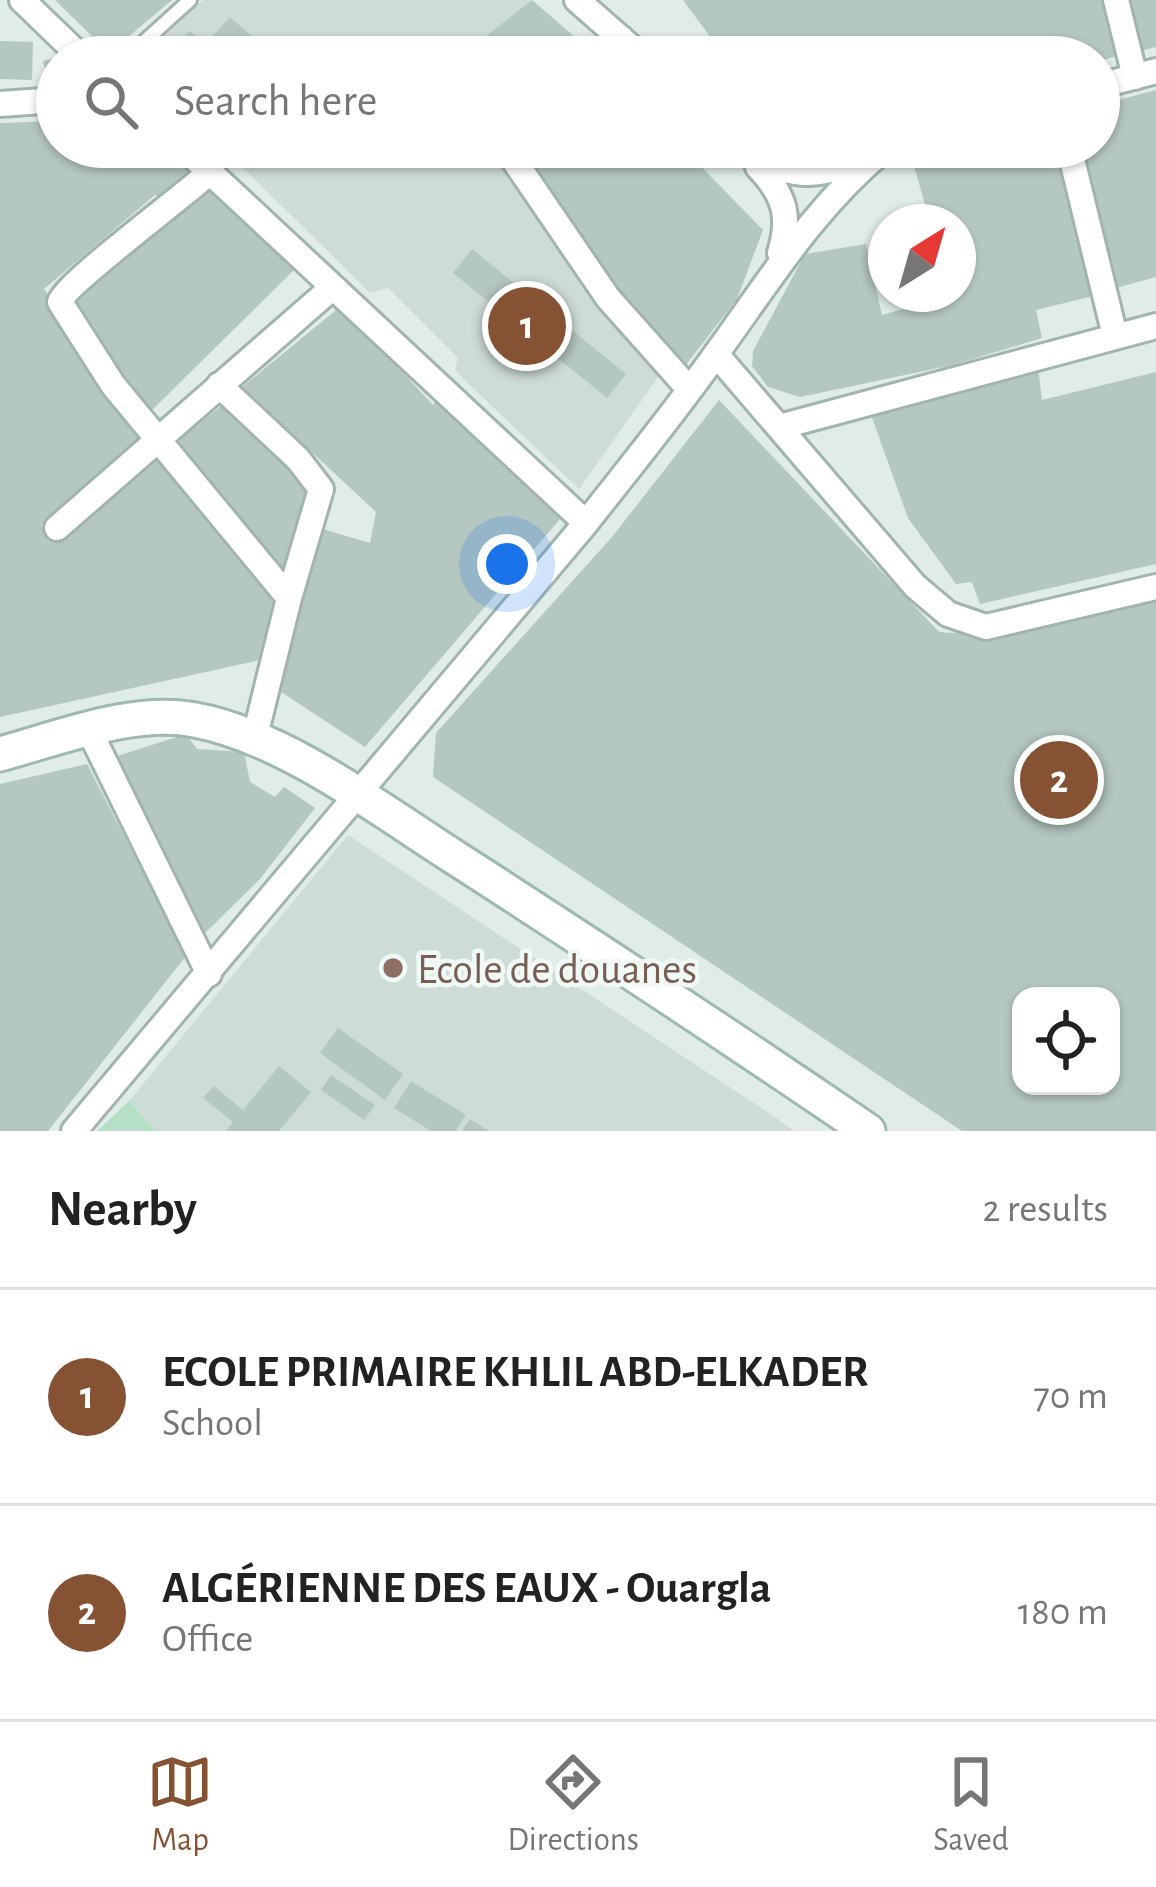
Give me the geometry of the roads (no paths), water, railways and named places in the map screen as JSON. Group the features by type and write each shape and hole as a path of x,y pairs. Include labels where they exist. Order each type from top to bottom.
{"main road":[{"path":"0,754 163,717 195,719 254,740 359,796 674,998 868,1131"}],"street":[{"path":"22,0 59,36"},
{"path":"577,0 619,36"},
{"path":"1116,0 1145,74"},
{"path":"0,104 36,101"},
{"path":"206,168 586,523"},
{"path":"519,168 608,298 689,389"},
{"path":"757,168 786,206 788,226 778,262"},
{"path":"772,168 816,176 836,168"},
{"path":"74,1131 586,523 716,354 778,262 838,190 863,168"},
{"path":"1074,168 1115,336"},
{"path":"210,172 60,296 63,310 156,441 289,598"},
{"path":"57,528 333,287"},
{"path":"778,427 1156,326"},
{"path":"716,354 915,586 970,625 1007,623 1156,587"},
{"path":"219,385 298,459 321,489 254,740"},
{"path":"90,732 209,974"}],"lane":[{"path":"150,36 190,0"}],"place":[{"name":"ECOLE PRIMAIRE KHLIL ABD-ELKADER","path":"527,326"},
{"name":"ALGÉRIENNE DES EAUX - Ouargla","path":"1059,780"},
{"name":"Ecole de douanes","path":"393,968"}]}
